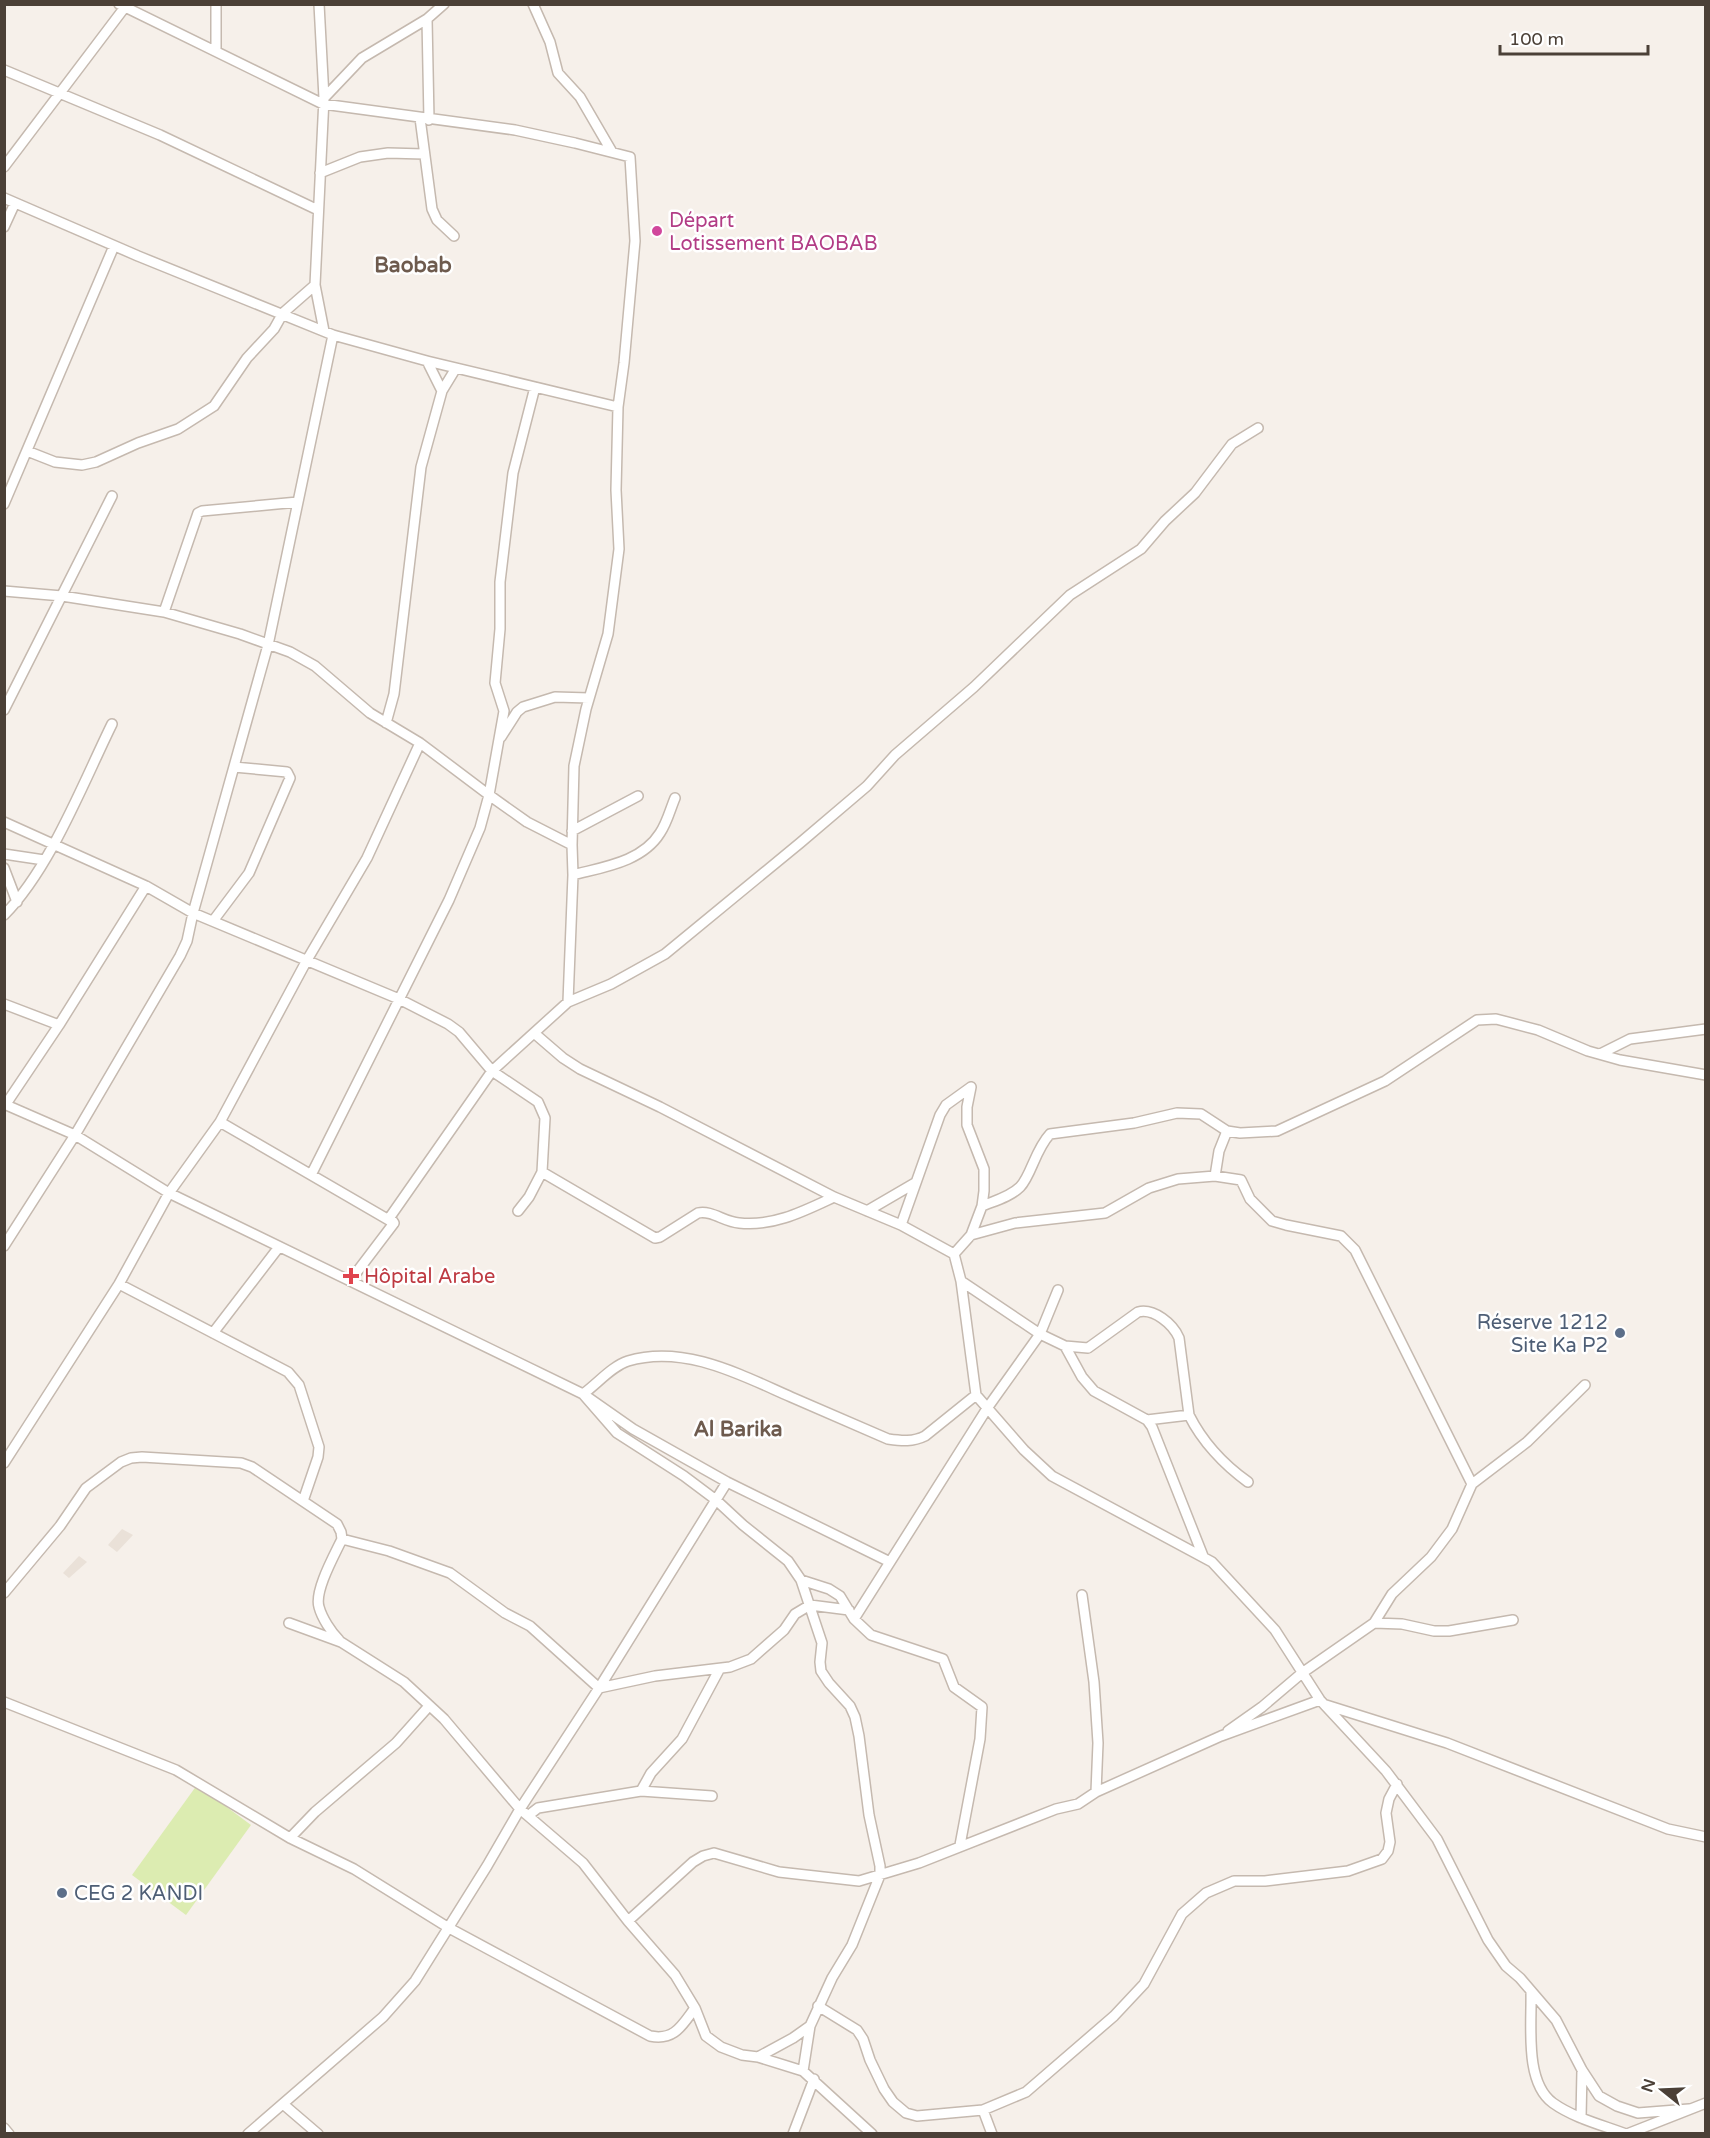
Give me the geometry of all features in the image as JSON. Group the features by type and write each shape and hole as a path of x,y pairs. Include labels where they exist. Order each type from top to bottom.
{"street":[{"path":"216,4 216,50"},
{"path":"4,1246 75,1135 187,941 268,645 298,502 329,333 315,285 324,101 319,4"},
{"path":"324,101 362,58 427,19 444,4"},
{"path":"533,4 550,42 558,73 580,97 612,152"},
{"path":"4,167 123,5 324,101 425,119 523,132 630,157 635,234 618,407 616,490 619,517 618,560 608,634 589,698 574,766 568,1002"},
{"path":"427,19 424,154 432,209 437,220 453,236"},
{"path":"4,70 160,135 318,210"},
{"path":"321,173 360,157 388,153 424,154"},
{"path":"4,198 114,246 329,333 427,361 618,407"},
{"path":"4,227 15,203"},
{"path":"6,498 114,246"},
{"path":"27,451 55,462 82,465 96,462 138,442 178,429 214,406 247,358 274,329 284,313 315,285"},
{"path":"427,361 442,391"},
{"path":"386,723 395,687 399,636 421,467 442,391 456,368"},
{"path":"311,1175 466,864 480,828 489,795 504,711 495,682 500,629 500,582 513,473 535,387"},
{"path":"394,1223 390,1217 492,1071 568,1002 611,984 665,954 791,850 867,786 895,755 974,687 1071,595 1141,549 1165,521 1195,493 1232,444 1258,428"},
{"path":"4,710 112,496"},
{"path":"164,612 198,513 298,502"},
{"path":"4,591 62,596 164,612 240,634 290,652 315,666 370,713 420,743 527,822 572,845"},
{"path":"498,742 523,706 555,697 589,698"},
{"path":"4,915 17,902 54,844 112,724"},
{"path":"4,1463 118,1284 169,1193 220,1122 307,960 367,858 420,743"},
{"path":"213,921 249,873 290,778 286,772 234,767"},
{"path":"572,831 638,796"},
{"path":"573,875 624,862 652,845 662,832 675,798"},
{"path":"4,822 146,886 193,913 399,999 459,1032 492,1071 538,1102 545,1118 542,1172 529,1197 519,1210"},
{"path":"4,854 44,860"},
{"path":"4,868 17,902"},
{"path":"146,886 59,1025 5,1104 75,1135 169,1193 583,1394 633,1429 727,1482 890,1562"},
{"path":"4,1004 59,1025"},
{"path":"982,1206 1023,1185 1037,1152 1050,1134 1134,1123 1177,1113 1201,1114 1227,1131 1240,1133 1277,1131 1385,1081 1477,1020 1496,1019 1538,1030 1588,1051 1620,1060 1706,1075"},
{"path":"1600,1054 1630,1039 1706,1029"},
{"path":"534,1033 563,1058 580,1069 660,1107 834,1197 901,1225 954,1254 961,1281 976,1395 1024,1450 1052,1476 1203,1556 1217,1567 1275,1630 1323,1702 1397,1784 1437,1839 1488,1940 1506,1966 1520,1978 1556,2020 1582,2070 1599,2096 1617,2106 1638,2113 1697,2106"},
{"path":"901,1225 940,1115 946,1105 971,1087 967,1107 967,1125 984,1169 984,1191 982,1206 970,1234 954,1254"},
{"path":"220,1122 394,1223"},
{"path":"1215,1176 1219,1151 1227,1131"},
{"path":"542,1172 655,1238 705,1211 734,1223 763,1223 799,1214 834,1197"},
{"path":"970,1234 1015,1223 1105,1213 1149,1188 1178,1179 1215,1176 1241,1180 1250,1199 1272,1221 1341,1236 1355,1250 1472,1484"},
{"path":"867,1211 915,1183"},
{"path":"350,1281 394,1223"},
{"path":"213,1333 279,1246"},
{"path":"961,1281 1040,1334 1065,1346 1088,1348 1138,1312 1144,1310 1152,1312 1175,1329 1179,1338 1189,1415 1194,1425 1219,1457 1248,1482"},
{"path":"118,1284 288,1372 299,1385 319,1447 318,1457 303,1502"},
{"path":"854,1620 988,1407 1040,1334 1058,1290"},
{"path":"1065,1346 1082,1377 1094,1391 1147,1420 1152,1427 1203,1556"},
{"path":"583,1394 625,1362 645,1357 677,1358 709,1364 740,1374 888,1438 903,1441 916,1440 925,1436 976,1395"},
{"path":"1221,1736 1262,1707 1302,1673 1374,1623 1392,1594 1431,1557 1452,1529 1472,1484 1527,1442 1585,1385"},
{"path":"583,1394 617,1433 684,1476 788,1561 801,1580 822,1643 821,1671 850,1706 855,1717 860,1736 869,1815 880,1875 852,1945 818,2006 810,2026 803,2071"},
{"path":"1147,1420 1189,1415"},
{"path":"4,1593 60,1526 86,1488 121,1462 142,1456 241,1463 252,1467 337,1524 342,1539 321,1589 318,1606 333,1634 340,1642"},
{"path":"248,2133 383,2017 415,1981 519,1809 599,1688 727,1482"},
{"path":"342,1539 389,1551 450,1573 505,1613 530,1626 599,1688"},
{"path":"801,1580 829,1588 840,1596 854,1620 871,1635 943,1659 954,1687 982,1707 980,1739 960,1845"},
{"path":"1082,1595 1094,1682 1098,1743 1096,1792"},
{"path":"599,1688 656,1676 719,1670 751,1659 784,1630 795,1614 810,1605 849,1610"},
{"path":"1374,1623 1402,1624 1434,1631 1449,1631 1513,1620"},
{"path":"288,1623 340,1642 404,1682 444,1719 519,1809 529,1815 583,1863 628,1921 675,1975 695,2008 706,2036 722,2047 742,2055 758,2057 803,2071 872,2133"},
{"path":"641,1791 651,1773 682,1739 719,1670"},
{"path":"4,1702 176,1770 290,1838 354,1869 449,1928 650,2036 665,2038 676,2032 695,2008"},
{"path":"628,1921 693,1862 703,1856 714,1853 779,1872 859,1881 919,1863 1056,1809 1078,1804 1096,1792 1221,1736 1323,1702 1447,1743 1668,1829 1706,1837"},
{"path":"290,1838 323,1806 396,1743 429,1706"},
{"path":"818,2006 857,2030 884,2089 893,2102 906,2114 917,2116 983,2110 1026,2092 1107,2023 1144,1984 1182,1914 1206,1893 1234,1881 1265,1881 1348,1871 1382,1859 1388,1851 1390,1842 1386,1813 1389,1799 1397,1784"},
{"path":"529,1815 538,1808 641,1791 712,1796"},
{"path":"1531,1992 1532,2059 1536,2082 1551,2102 1581,2118 1627,2133 1697,2106 1706,2098"},
{"path":"758,2057 810,2026"},
{"path":"1581,2118 1582,2070"},
{"path":"793,2133 814,2079"},
{"path":"283,2104 318,2133"},
{"path":"983,2110 992,2133"},
{"path":"4,2128 9,2133"}],"shaded area":[{"path":"122,1529 133,1535 117,1552 108,1545"},
{"path":"79,1556 87,1562 69,1578 63,1573"}],"green space":[{"path":"197,1785 251,1825 186,1915 132,1875"}],"place":[{"name":"Départ Lotissement BAOBAB","path":"657,231"},
{"name":"Hôpital Arabe","path":"351,1276"},
{"name":"Réserve 1212 Site Ka P2","path":"1620,1333"},
{"name":"CEG 2 KANDI","path":"62,1893"}],"district":[{"name":"Baobab","path":"413,265"},
{"name":"Al Barika","path":"738,1429"}]}
